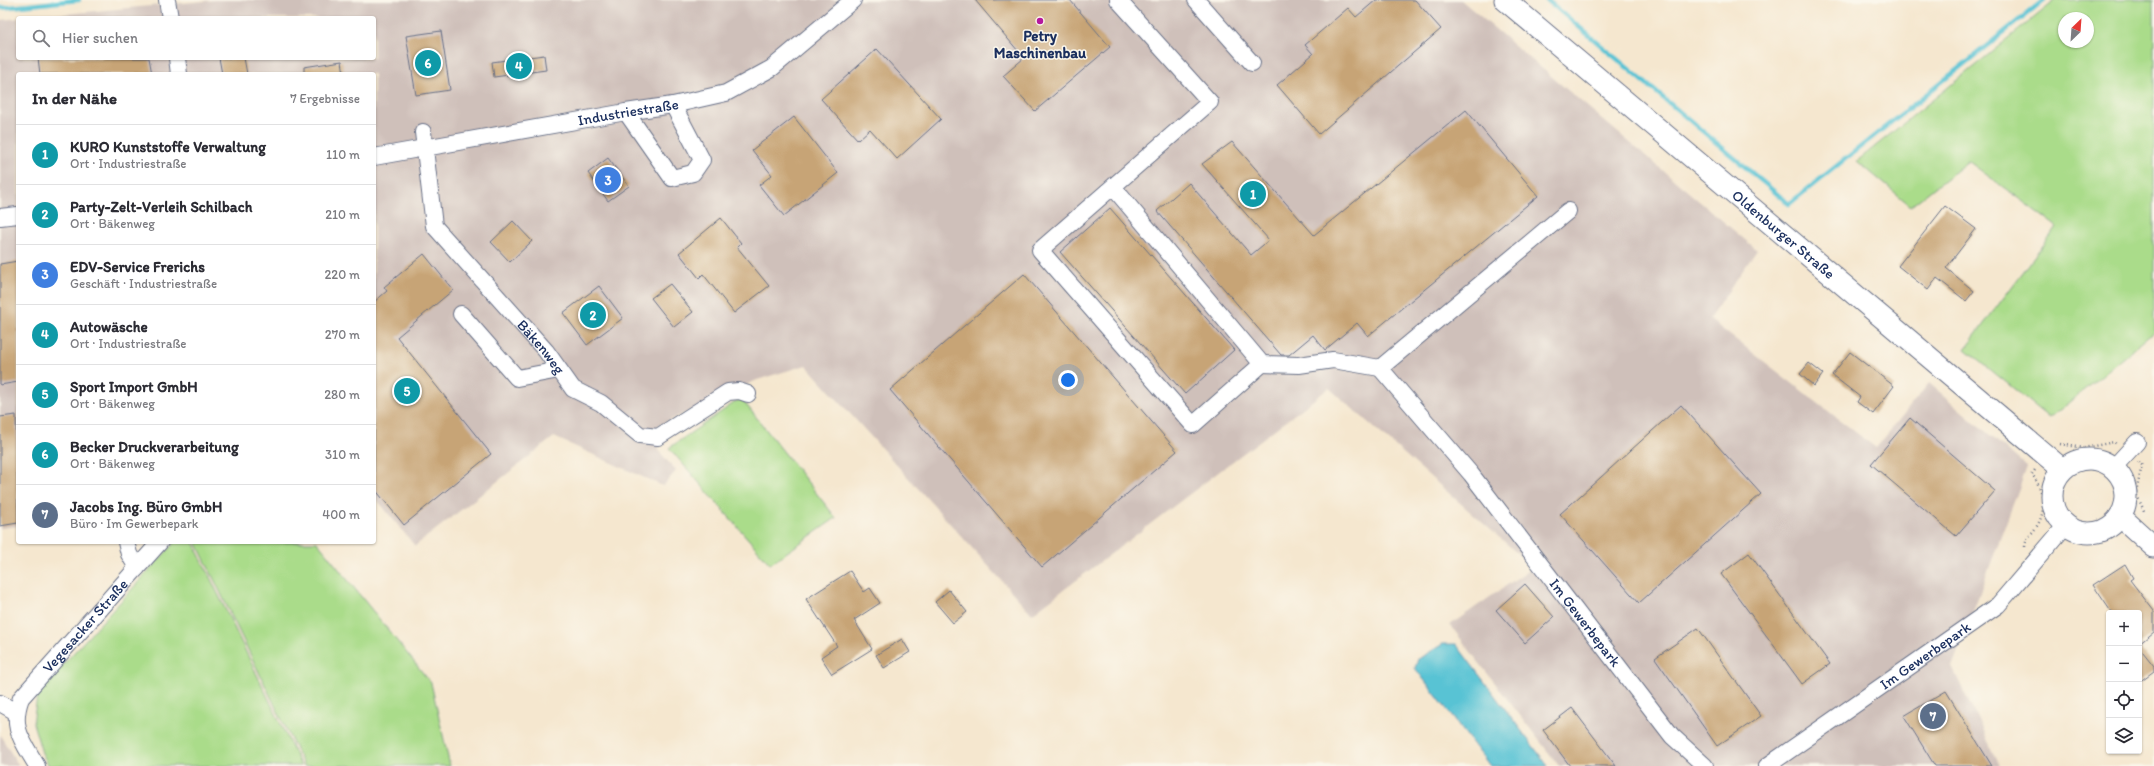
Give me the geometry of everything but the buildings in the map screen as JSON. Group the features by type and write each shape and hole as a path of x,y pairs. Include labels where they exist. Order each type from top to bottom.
{"main road":[{"name":"Oldenburger Straße","path":"1505,0 2056,456"},
{"path":"2056,456 2078,460 2097,459 2114,467 2124,482 2126,494 2126,500 2120,516 2109,527 2095,533 2080,532 2066,525 2054,508 2053,487 2056,456"},
{"path":"2120,516 2154,547"}],"street":[{"path":"167,0 170,16"},
{"name":"Industriestraße","path":"376,157 673,105 726,93 772,68 852,0"},
{"path":"1118,0 1210,102 1040,250 1192,425 1262,364 1299,365 1333,360 1380,368 1568,211"},
{"path":"1196,0 1252,63"},
{"path":"177,60 179,72"},
{"path":"626,112 672,178 693,173 702,160 673,105"},
{"name":"Bäkenweg","path":"423,132 434,226 546,351 573,389 601,403 640,435 658,438 728,392 738,391 748,394"},
{"path":"1113,187 1262,364"},
{"path":"0,218 16,215"},
{"path":"461,314 517,378 560,370"},
{"name":"Im Gewerbepark","path":"1380,368 1471,474 1672,736 1705,766"},
{"path":"2114,467 2137,442"},
{"name":"Im Gewerbepark","path":"1767,766 1998,605 2066,525"},
{"path":"126,544 129,554 137,568"},
{"name":"Vegesacker Straße","path":"16,712 21,698 158,544"},
{"path":"0,703 16,712 17,730 37,766"}],"path":[{"path":"2025,553 2028,536 2037,526 2043,509 2042,491 2032,474 2056,456"}],"shaded area":[{"path":"215,0 1461,0 1757,250 1709,319 1876,448 1929,383 2027,467 1952,667 2000,766 1559,766 1450,625 1533,567 1329,388 1032,614 806,365 757,380 657,426 659,451 676,471 663,486 554,437 415,546 376,498 376,72 16,72 16,526 0,528 0,20 16,18 16,60 376,60 376,16 43,16"},
{"path":"0,735 19,766 0,766"}],"green space":[{"path":"2056,0 2154,0 2154,332 2050,418 1965,349 2057,227 1968,161 1911,206 1857,161"},
{"path":"741,398 836,518 770,564 669,448"},
{"path":"173,544 194,544 301,766 49,766 42,753 33,723 37,697 57,671"},
{"path":"197,544 319,544 431,683 450,766 304,766"}],"water":[{"path":"1443,644 1456,644 1548,766 1490,766 1415,668 1418,659"}],"waterway":[{"path":"0,8 79,0"},
{"path":"1547,0 1789,204 2044,0"}],"place":[{"name":"Petry Maschinenbau","path":"1040,21"},
{"name":"Becker Druckverarbeitung","path":"428,63"},
{"name":"Autowäsche","path":"519,66"},
{"name":"EDV-Service Frerichs","path":"608,180"},
{"name":"KURO Kunststoffe Verwaltung","path":"1253,194"},
{"name":"Party-Zelt-Verleih Schilbach","path":"593,315"},
{"name":"Sport Import GmbH","path":"407,391"},
{"name":"Jacobs Ing. Büro GmbH","path":"1933,716"}]}
